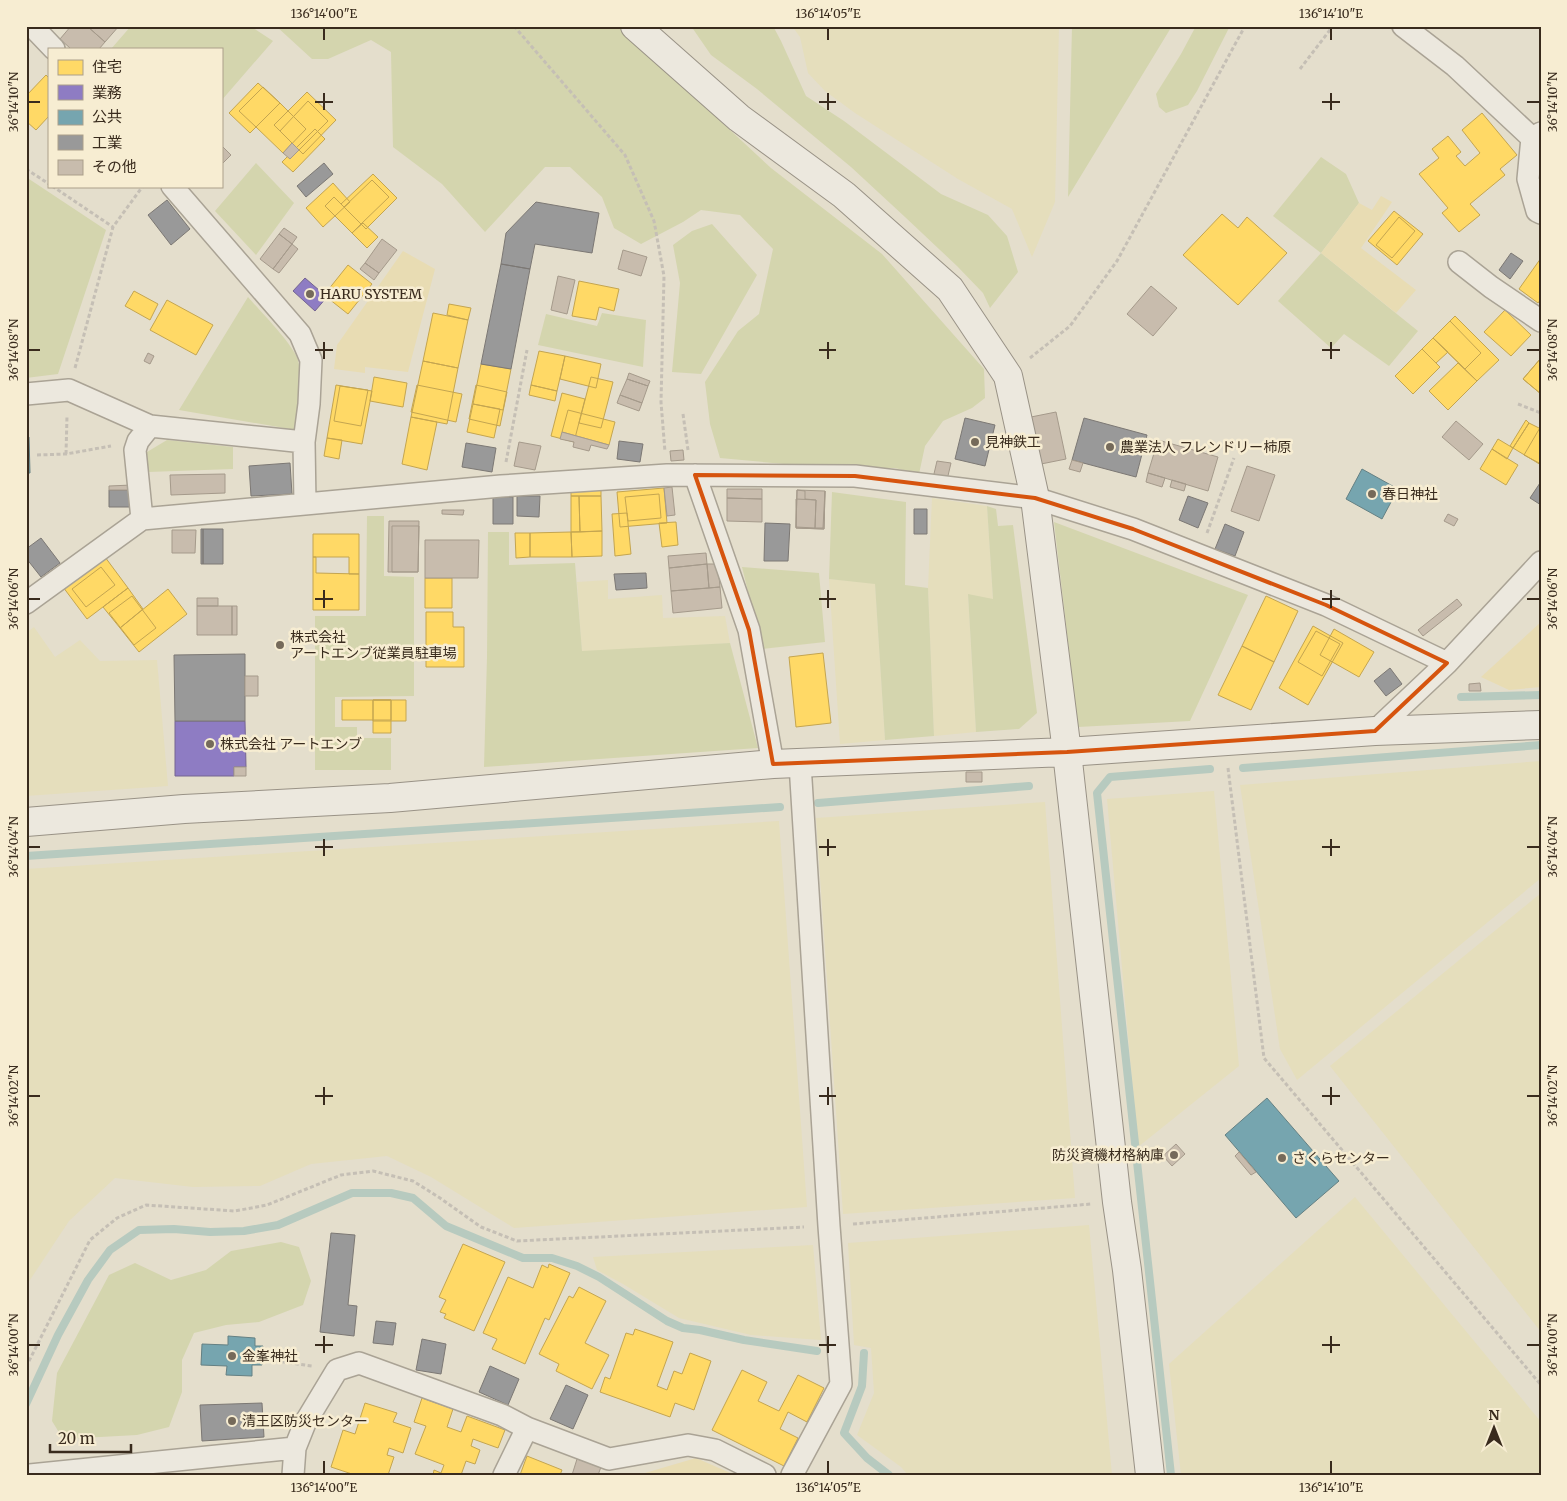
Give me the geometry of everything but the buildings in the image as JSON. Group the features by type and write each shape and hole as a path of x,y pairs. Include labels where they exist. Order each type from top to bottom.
{"street":[{"path":"32,26 53,48"},
{"path":"635,26 739,118 844,195 950,289 1008,376 1035,498 1067,752 1117,1202 1127,1270 1150,1475"},
{"path":"1403,26 1455,66 1536,135 1528,179 1537,210 1541,213"},
{"path":"174,188 300,334 311,360 304,442 304,504"},
{"path":"1460,262 1491,288 1541,321"},
{"path":"26,394 68,390 144,433 304,442"},
{"path":"142,519 135,450 144,433"},
{"path":"695,474 749,630 773,764"},
{"path":"26,603 142,519 501,486 667,475 855,476 1035,498 1133,529 1326,605 1447,663"},
{"path":"1375,731 1447,663 1541,562"},
{"path":"26,822 184,809 390,798 773,764 1067,752 1375,731 1541,725"},
{"path":"792,1475 841,1384 829,1226 800,764"},
{"path":"293,1475 295,1448 305,1423 337,1370 358,1363 502,1415 528,1428 609,1459 688,1445 715,1450 764,1475"},
{"path":"504,1475 528,1428"},
{"path":"30,1475 295,1448"}],"path":[{"path":"514,26 625,156 654,221 664,276 661,402 667,475"},
{"path":"1008,376 1070,326 1116,261 1245,26"},
{"path":"1300,69 1333,26"},
{"path":"26,169 48,183"},
{"path":"55,188 114,227"},
{"path":"66,454 68,390 114,227 142,188"},
{"path":"501,486 528,350"},
{"path":"1518,404 1541,413"},
{"path":"683,414 687,447 695,474"},
{"path":"37,455 66,454 144,433"},
{"path":"1200,555 1234,458"},
{"path":"1225,742 1264,1058 1541,1384"},
{"path":"26,1367 90,1240 118,1218 146,1205 244,1210 267,1205 341,1175 373,1171 413,1181 481,1227 517,1241 829,1226 1117,1202"},
{"path":"269,1360 337,1370"}],"highlighted area":[{"path":"695,475 855,476 1035,498 1133,529 1326,605 1447,663 1375,731 1067,752 773,764 749,630"}],"shaded area":[{"path":"792,26 1059,26 1055,202 1032,257 1012,209 958,179 855,113 825,91 808,73 800,37"},
{"path":"932,498 987,506 993,600 968,595 976,732 934,736 928,588"},
{"path":"829,579 875,583 885,740 840,744"},
{"path":"608,580 608,599 662,595 663,618 725,616 730,643 582,653 577,582"},
{"path":"34,627 55,657 80,640 100,661 157,660 168,786 26,796 26,633"},
{"path":"1541,761 1541,878 1297,1080 1280,1049 1240,785"},
{"path":"1214,791 1239,1066 1138,1147 1107,799"},
{"path":"1045,802 1075,1198 843,1214 816,818"},
{"path":"779,821 807,1207 514,1228 431,1177 387,1156 311,1164 260,1186 193,1187 115,1178 69,1221 26,1286 26,869"},
{"path":"1541,893 1541,1332 1330,1066"},
{"path":"1355,1197 1541,1422 1541,1475 1181,1475 1169,1364"},
{"path":"1089,1225 1112,1475 908,1475 901,1467 857,1435 874,1393 871,1348 854,1345 848,1243"},
{"path":"813,1245 821,1340 751,1335 679,1318 597,1270 593,1257"}],"green space":[{"path":"131,26 250,26 273,41 222,100 222,48 112,48"},
{"path":"276,26 618,26 771,168 882,254 984,369 985,398 972,408 943,421 925,446 919,474 895,468 828,468 720,458 710,424 705,382 738,331 759,314 773,249 740,215 701,210 683,222 641,244 614,228 602,197 570,167 545,167 485,232 442,184 393,147 391,52 371,40 328,59 312,59"},
{"path":"691,26 773,26 806,96 844,121 941,194 988,215 1007,236 1018,272 990,308 983,293 957,266 851,167 757,89 711,55"},
{"path":"1072,26 1172,26 1068,197"},
{"path":"1196,26 1230,26 1188,105 1166,113 1159,107 1156,94"},
{"path":"1321,157 1346,174 1359,203 1321,253 1273,216"},
{"path":"256,163 294,203 256,255 215,211"},
{"path":"26,177 106,230 58,374 26,378"},
{"path":"712,224 757,275 701,374 672,372 680,283 673,245 692,231"},
{"path":"1321,253 1418,331 1389,366 1344,334 1331,348 1278,301"},
{"path":"248,297 290,345 298,360 300,386 296,430 179,410"},
{"path":"602,313 646,320 643,367 538,345 546,314 597,326"},
{"path":"167,440 233,447 233,469 148,472 147,452"},
{"path":"832,492 906,502 905,585 928,588 934,736 885,740 875,584 829,579"},
{"path":"987,506 996,509 998,526 1013,525 1037,713 1019,729 976,732 968,594 993,599"},
{"path":"367,516 384,516 384,576 414,577 414,696 335,697 335,727 357,727 357,738 391,738 391,770 315,770 315,616 366,616"},
{"path":"1054,522 1248,595 1190,721 1078,727"},
{"path":"488,532 509,532 509,565 575,563 582,651 730,643 758,748 484,767"},
{"path":"742,567 819,573 825,642 762,649"},
{"path":"281,1242 299,1247 311,1281 303,1305 259,1322 226,1325 194,1333 182,1360 182,1392 169,1427 137,1435 63,1439 52,1421 57,1373 109,1275 135,1263 171,1280 206,1270 231,1251"}],"sand":[{"path":"1381,196 1392,202 1361,248 1416,290 1396,313 1321,253 1359,203 1372,210"},
{"path":"403,251 435,269 408,372 365,367 365,373 334,369 337,345"},
{"path":"1541,622 1541,687 1509,690 1481,677"},
{"path":"696,1458 735,1475 645,1475 645,1473"}],"waterway":[{"path":"1461,697 1541,695"},
{"path":"1243,768 1541,745"},
{"path":"1171,1475 1097,793 1110,777 1210,769"},
{"path":"818,803 1029,786"},
{"path":"26,856 780,807"},
{"path":"26,1404 58,1335 88,1280 110,1250 139,1230 244,1231 278,1225 352,1193 391,1193 413,1198 446,1226 523,1258 552,1258 577,1266 599,1277 667,1321 683,1328 744,1340 817,1351"},
{"path":"864,1353 862,1386 844,1433 867,1458 889,1475"}],"place":[{"name":"HARU SYSTEM","path":"310,294"},
{"name":"見神鉄工","path":"975,442"},
{"name":"農業法人 フレンドリー柿原","path":"1110,447"},
{"name":"春日神社","path":"1372,494"},
{"name":"株式会社 アートエンブ従業員駐車場","path":"280,645"},
{"name":"株式会社 アートエンブ","path":"210,744"},
{"name":"防災資機材格納庫","path":"1174,1155"},
{"name":"さくらセンター","path":"1282,1158"},
{"name":"金峯神社","path":"232,1356"},
{"name":"清王区防災センター","path":"232,1421"}]}
